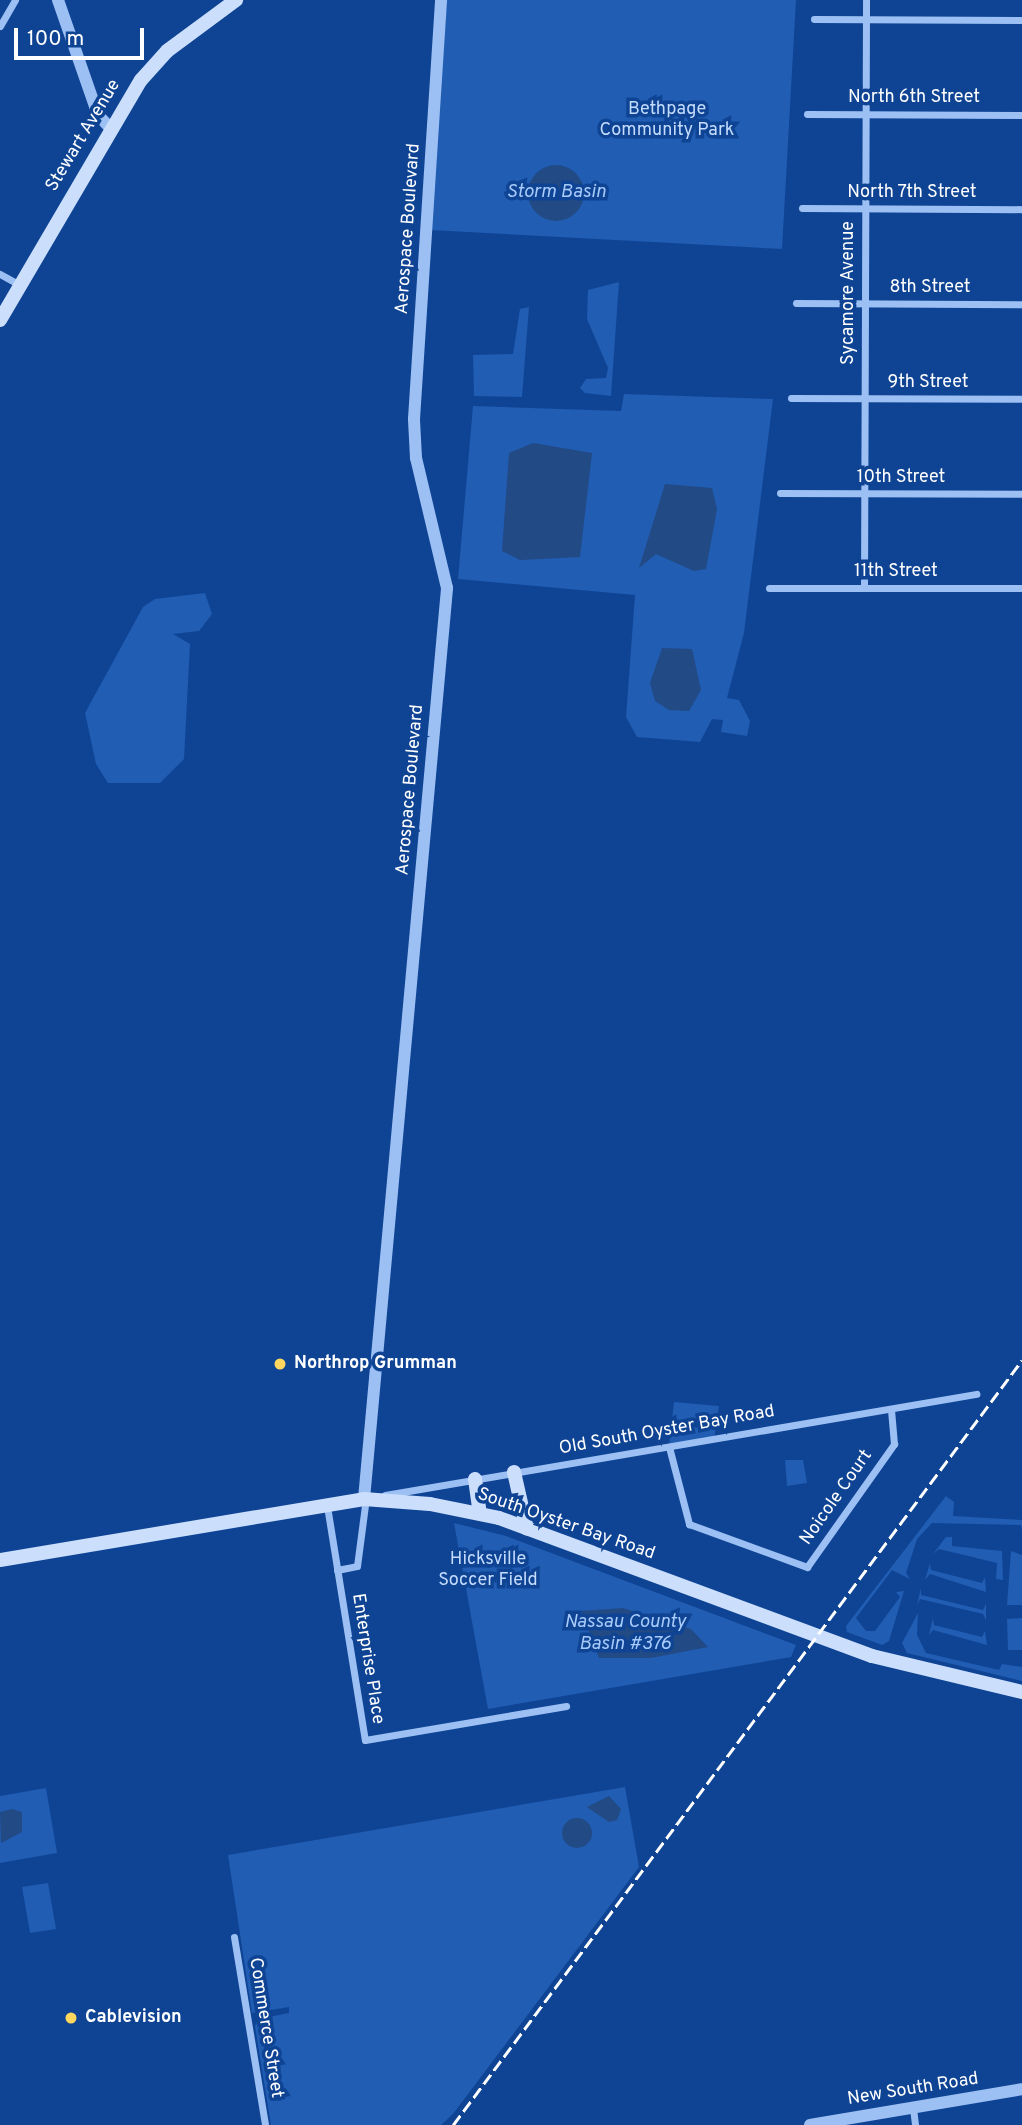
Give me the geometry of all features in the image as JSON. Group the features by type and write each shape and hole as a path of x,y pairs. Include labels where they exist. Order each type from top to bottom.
{"main road":[{"name":"Stewart Avenue","path":"0,320 109,127 167,51 230,3"},
{"path":"514,1472 527,1528"},
{"path":"475,1479 480,1513"},
{"name":"South Oyster Bay Road","path":"0,1560 364,1499 480,1513 872,1656 1022,1692"}],"street":[{"path":"0,26 15,0"},
{"path":"58,0 98,115 109,127"},
{"name":"Aerospace Boulevard","path":"337,1570 357,1566 447,588 416,458 414,419 441,0"},
{"name":"Sycamore Avenue","path":"864,587 866,0"},
{"path":"814,19 1022,20"},
{"name":"North 6th Street","path":"807,114 1022,115"},
{"name":"North 7th Street","path":"802,208 1022,209"},
{"path":"0,274 20,285"},
{"name":"8th Street","path":"796,303 1022,304"},
{"name":"9th Street","path":"791,398 1022,399"},
{"name":"10th Street","path":"780,493 1022,494"},
{"name":"11th Street","path":"769,588 1022,588"},
{"name":"Old South Oyster Bay Road","path":"364,1499 976,1394"},
{"name":"Noicole Court","path":"669,1447 689,1524 807,1567 894,1444 891,1409"},
{"name":"Enterprise Place","path":"327,1505 365,1740 566,1706"},
{"name":"Commerce Street","path":"234,1937 265,2125"},
{"name":"New South Road","path":"813,2125 1022,2090"},
{"path":"913,2108 915,2125"}],"green space":[{"name":"Bethpage Community Park","path":"447,0 796,0 782,249 430,230"},
{"path":"619,282 611,396 585,393 580,388 586,379 606,378 608,368 587,319 588,290"},
{"path":"529,307 522,397 474,396 473,355 513,354 520,309"},
{"path":"624,394 773,399 744,633 727,698 739,700 750,721 747,736 721,732 723,720 712,719 700,742 637,737 626,717 635,595 458,579 473,406 621,411"},
{"path":"205,593 212,614 199,631 173,634 190,644 184,759 160,783 108,783 96,764 85,713 143,607 155,599"},
{"path":"674,1402 719,1406 714,1439 669,1447"},
{"path":"785,1460 803,1460 807,1483 787,1486"},
{"path":"946,1496 954,1502 953,1516 1022,1520 1022,1531 1021,1525 932,1523 917,1539 906,1573 910,1579 892,1570 856,1618 866,1631 875,1631 900,1597 896,1592 904,1591 889,1641 882,1645 847,1632 846,1626"},
{"name":"Hicksville Soccer Field","path":"454,1523 506,1536 796,1645 791,1657 488,1709"},
{"path":"946,1537 952,1537 952,1546 1002,1551 1003,1580 996,1579 997,1563 939,1549 933,1554"},
{"path":"1011,1551 1022,1555 1022,1605 1007,1605"},
{"path":"930,1563 931,1570 982,1583 985,1577 986,1592 930,1574 925,1580"},
{"path":"921,1588 921,1595 983,1610 986,1604 986,1620 983,1614 920,1599 917,1605"},
{"path":"918,1613 917,1635 926,1653 999,1670 1002,1664 1022,1667 1022,1681 907,1653 902,1643"},
{"path":"933,1618 934,1625 982,1637 985,1631 987,1645 933,1630 929,1635"},
{"path":"1022,1618 1022,1650 1008,1650 1007,1619"},
{"path":"625,1787 639,1867 453,2114 441,2125 271,2125 255,2026 259,2019 289,2013 289,2007 252,2013 228,1855"},
{"path":"46,1788 57,1853 0,1863 0,1796"},
{"path":"48,1883 56,1929 30,1933 22,1887"}],"water":[{"name":"Storm Basin","path":"551,165 561,165 576,173 582,182 582,204 576,213 561,221 551,221 533,209 528,198 528,188 540,170"},
{"path":"533,443 592,453 580,557 520,560 502,551 509,453"},
{"path":"665,484 712,488 717,509 706,569 694,571 656,554 639,568"},
{"path":"662,648 692,649 701,690 689,711 669,710 655,701 650,683"},
{"name":"Nassau County Basin #376","path":"623,1608 691,1629 708,1647 651,1658 599,1658 581,1611"},
{"path":"609,1796 621,1809 617,1820 609,1822 587,1807"},
{"path":"12,1809 22,1812 22,1832 1,1843 0,1812"},
{"path":"577,1818 588,1822 592,1833 588,1844 577,1848 566,1844 562,1833 566,1822"}],"railway":[{"path":"453,2125 1022,1360"}],"place":[{"name":"Northrop Grumman","path":"280,1364"},
{"name":"Cablevision","path":"71,2018"}]}
